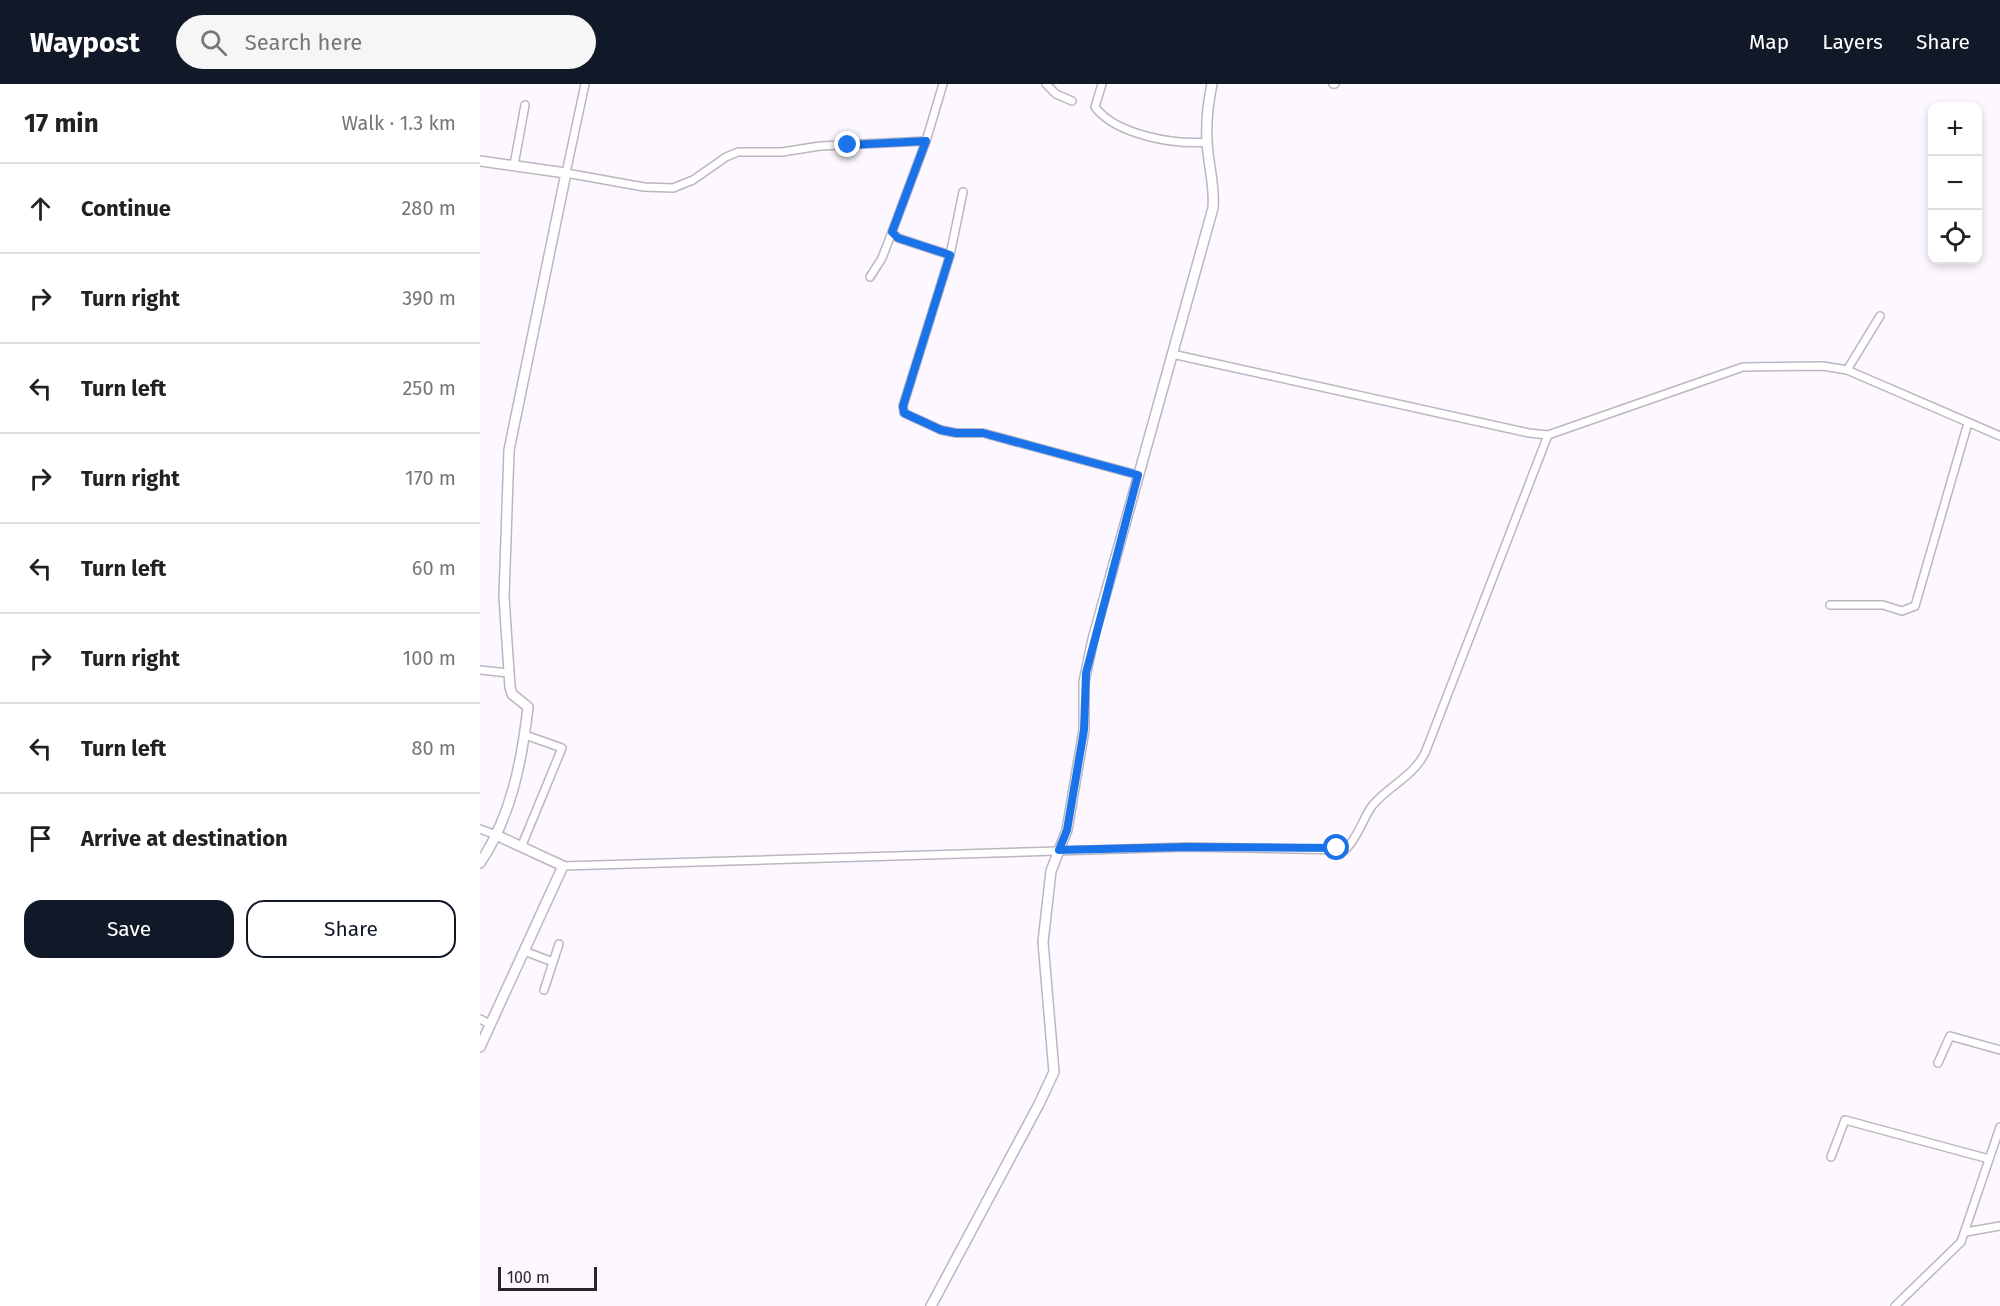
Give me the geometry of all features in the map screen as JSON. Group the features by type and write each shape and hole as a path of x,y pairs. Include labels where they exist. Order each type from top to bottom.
{"street":[{"path":"480,863 496,835 512,791 525,735 528,707 512,694 508,673 504,597 509,450 585,84"},
{"path":"870,277 882,258 892,232 926,141 943,84"},
{"path":"1046,84 1056,94 1072,101"},
{"path":"1102,84 1095,107 1110,120 1135,132 1168,141 1186,144 1207,142"},
{"path":"931,1306 1040,1104 1053,1072 1043,942 1051,871 1067,830 1084,730 1086,673 1138,475 1213,208 1215,192 1207,142 1207,107 1212,84"},
{"path":"514,165 525,105"},
{"path":"480,161 644,187 674,188 738,152 782,153 820,146 926,141"},
{"path":"963,192 950,255 903,406 904,413 941,430 956,433 983,433 1138,475"},
{"path":"892,232 898,238 950,255"},
{"path":"1847,370 1880,316"},
{"path":"1172,354 1548,435 1743,367 1823,366 1847,370 2000,436"},
{"path":"1830,605 1883,604 1902,611 1915,606 1968,423"},
{"path":"480,829 522,845 563,866 1187,847 1345,850 1352,844 1376,802 1406,778 1425,753 1548,435"},
{"path":"480,670 508,673"},
{"path":"522,845 562,748 525,735"},
{"path":"480,1047 563,866"},
{"path":"544,990 560,944"},
{"path":"524,951 553,962"},
{"path":"480,1019 490,1024"},
{"path":"1938,1063 1950,1036 2000,1050"},
{"path":"1831,1157 1845,1120 1989,1159"},
{"path":"1895,1306 1951,1254 1966,1232 2000,1127"},
{"path":"1966,1232 2000,1226"}],"route":[{"path":"848,145 926,141 892,232 898,238 950,255 903,406 904,413 941,430 956,433 983,433 1030,448 1138,475 1093,639 1083,691 1084,730 1067,830 1059,850 1110,851 1187,847 1337,848"}]}
